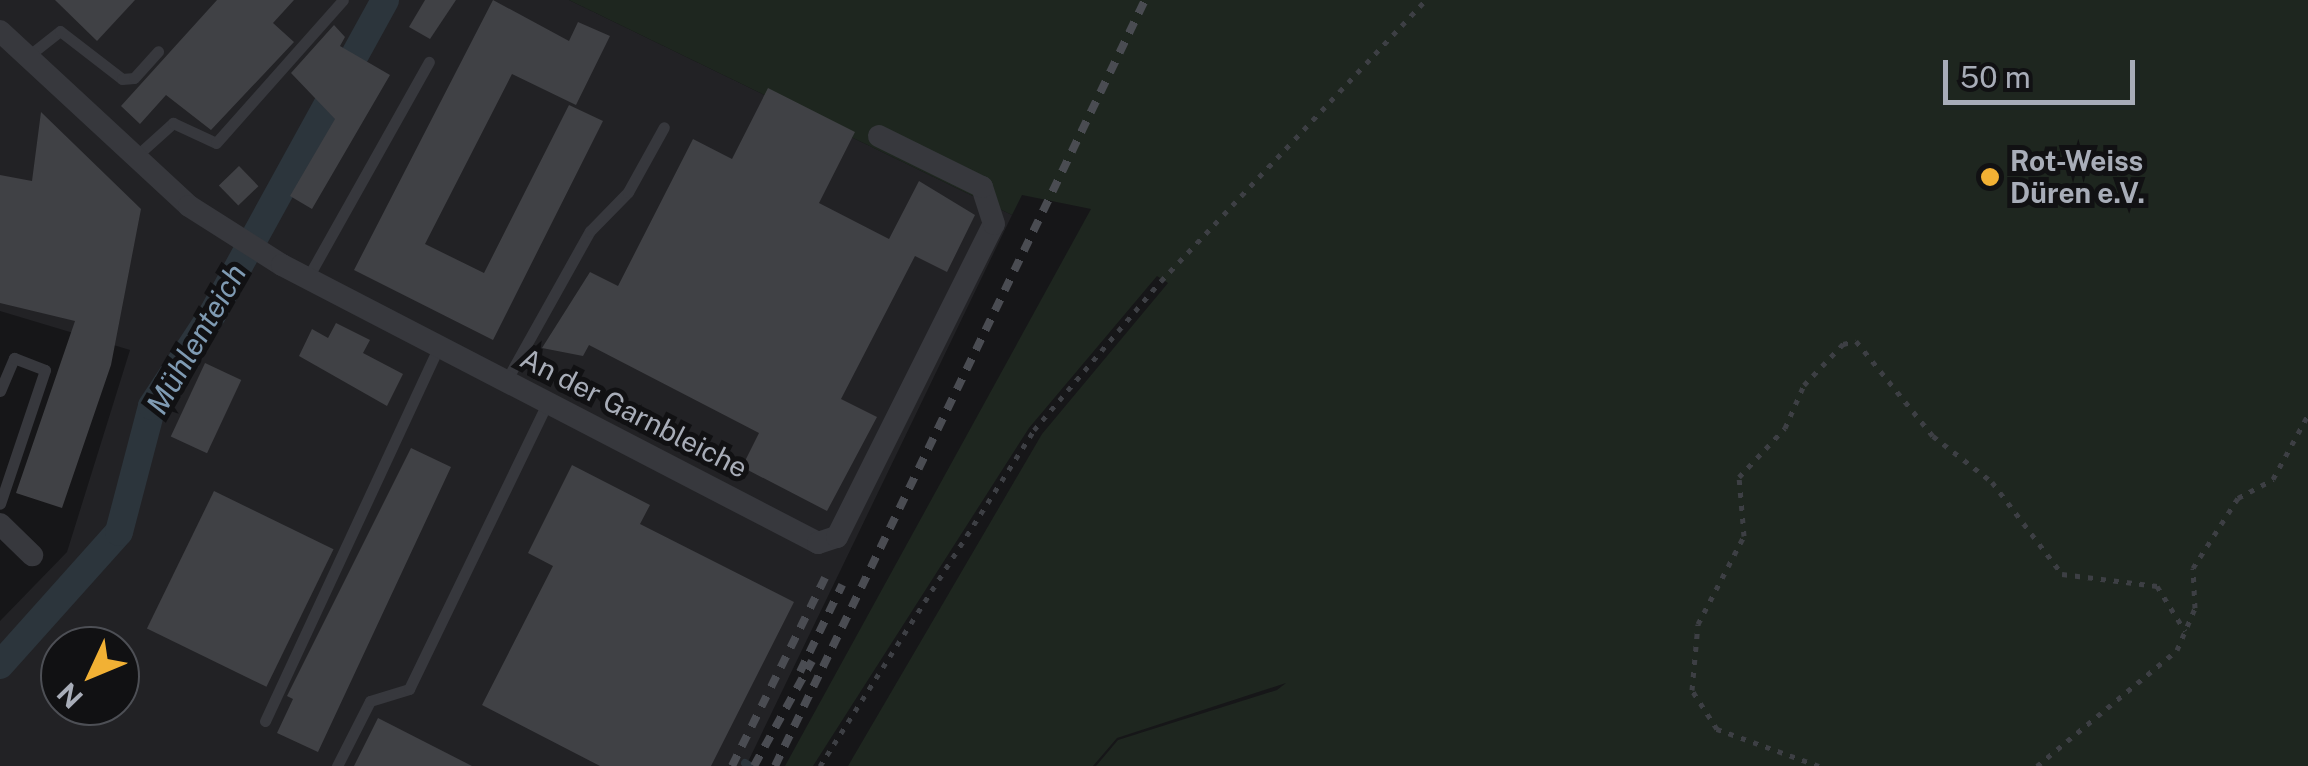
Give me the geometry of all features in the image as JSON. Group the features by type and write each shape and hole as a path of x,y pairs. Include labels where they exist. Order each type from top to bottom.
{"street":[{"name":"An der Garnbleiche","path":"0,31 133,159 189,206 237,231 282,265 830,542 994,224 982,188 879,136"},
{"path":"0,524 32,555"}],"lane":[{"path":"133,159 173,123 216,144 343,0"},
{"path":"26,57 60,31 122,79 134,78 158,51"},
{"path":"307,279 429,62"},
{"path":"506,380 590,232 628,192 664,127"},
{"path":"265,721 439,347"},
{"path":"0,391 14,358 46,370 0,504"},
{"path":"337,766 370,701 410,689 548,402"}],"path":[{"path":"820,766 1034,430 1161,282 1426,0"},
{"path":"1819,766 1717,729 1692,690 1698,624 1744,536 1739,477 1785,428 1804,384 1843,344 1856,341 1933,436 1992,482 2062,574 2157,586 2185,631"},
{"path":"2037,766 2177,650 2195,608 2193,568 2238,498 2272,479 2308,415"}],"shaded area":[{"path":"0,0 569,0 1012,215 746,766 0,766 0,621 67,552 130,350 0,311"},
{"path":"569,0 2308,0 2308,766 1096,766 1118,740 1277,690 1286,683 1117,738 1093,766 848,766 1042,434 1168,283 1157,276 1029,428 813,766 785,766 1091,209 1022,195 1012,215"}],"building":[{"path":"55,0 135,0 97,41"},
{"path":"217,0 294,0 273,23 294,42 211,130 166,95 140,124 121,106"},
{"path":"425,0 456,0 430,39 409,27"},
{"path":"493,0 569,41 578,22 610,36 576,105 512,74 425,244 484,273 569,105 603,121 493,340 354,270"},
{"path":"334,25 345,37 340,46 390,75 312,209 290,196 335,119 291,73"},
{"path":"768,88 855,132 819,203 889,239 919,181 975,215 947,272 915,256 841,399 877,417 827,511 742,467 759,433 589,345 583,356 542,348 590,272 618,286 693,139 732,159"},
{"path":"41,112 141,209 111,365 62,508 16,493 75,321 0,303 0,175 32,181"},
{"path":"239,166 258,186 238,206 219,185"},
{"path":"336,323 370,340 363,353 403,374 387,406 299,356 312,329 328,338"},
{"path":"205,363 241,380 207,453 171,436"},
{"path":"411,448 451,467 318,752 277,733 293,699 287,696"},
{"path":"572,465 650,505 640,524 794,602 711,766 600,766 482,705 553,566 528,553"},
{"path":"214,491 334,549 266,687 147,629"},
{"path":"378,718 472,766 354,766"}],"waterway":[{"name":"Mühlenteich","path":"0,665 119,532 152,406 213,313 385,0"},
{"path":"745,763 750,766"}],"railway":[{"path":"775,766 1145,0"},
{"path":"732,766 825,578"},
{"path":"800,672 842,585"},
{"path":"754,766 812,661"}],"place":[{"name":"Rot-Weiss Düren e.V.","path":"1990,177"}]}
